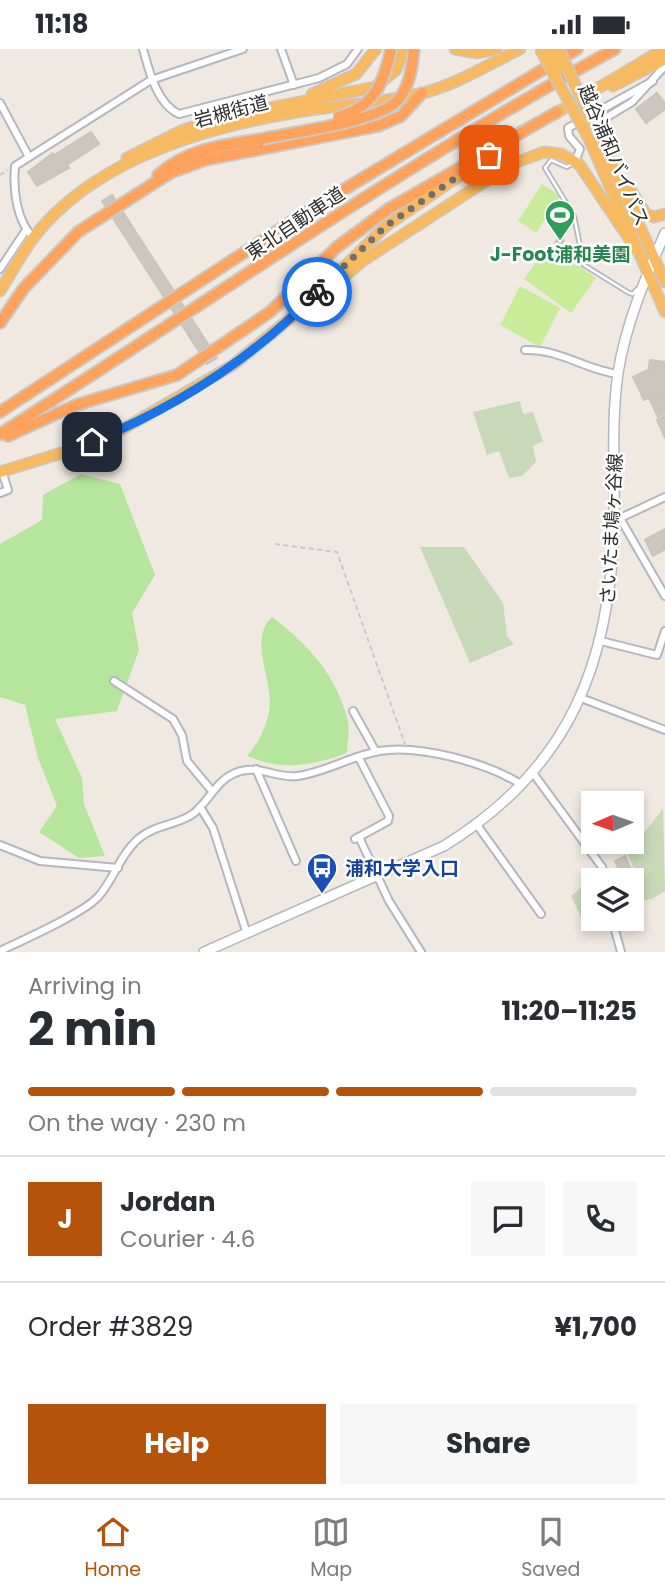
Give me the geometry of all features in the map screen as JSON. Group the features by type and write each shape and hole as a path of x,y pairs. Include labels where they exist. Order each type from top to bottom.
{"highway":[{"path":"271,106 345,82 365,66 376,49"},
{"path":"262,139 348,114 368,103 381,85 391,49"},
{"path":"0,323 24,288 58,249 78,232 143,188 180,157 205,149 372,115 389,107 408,84 414,49"},
{"path":"455,49 467,53 496,49"},
{"name":"岩槻街道","path":"0,291 29,233 78,193 137,160 208,133 296,113 422,93 467,76 520,49"},
{"path":"540,49 591,144"},
{"name":"越谷浦和バイパス","path":"549,49 665,312"},
{"name":"越谷浦和バイパス","path":"559,49 665,282"},
{"name":"東北自動車道","path":"0,412 300,216 577,49"},
{"name":"東北自動車道","path":"0,434 185,318 412,166 615,49"},
{"path":"0,440 76,405 177,375 270,312 337,247 390,208 664,49"},
{"path":"78,193 119,163 181,131 215,118 375,87 387,79 403,53"},
{"path":"589,93 608,88 665,59"},
{"path":"143,188 190,164 205,160 378,126 401,116 422,93"},
{"path":"275,333 386,226 557,112"},
{"path":"593,123 641,210 654,217 665,214"},
{"path":"1,471 83,446 146,417 233,365 364,260 512,164 534,154 552,152 575,162 591,179 610,214 636,249"}],"main road":[{"name":"さいたま鳩ヶ谷線","path":"204,952 444,846 477,825 522,785 564,731 581,698 601,641 610,592 617,520 618,374 628,325 665,233"}],"street":[{"path":"143,49 152,80 171,110 179,114 294,85 336,71 347,64 358,49"},
{"path":"0,269 29,233 13,188 15,166 152,80 243,49"},
{"path":"281,49 294,85"},
{"path":"593,123 632,102 665,66"},
{"path":"575,162 580,149 569,136 568,128 653,81"},
{"path":"0,103 29,157"},
{"path":"525,350 560,355 618,374"},
{"path":"0,493 8,490 3,483 1,471"},
{"path":"665,497 617,520 665,596"},
{"path":"601,641 657,655 665,631"},
{"path":"114,681 173,719 182,735 187,761 212,792"},
{"path":"581,698 665,730"},
{"path":"353,711 376,752"},
{"path":"0,951 96,899 136,841 162,824 191,816 212,792 235,773 256,769 282,776 297,776 376,752 407,749 437,754 498,772 522,785"},
{"path":"359,758 389,816 388,821 357,838 421,952"},
{"path":"256,769 296,862"},
{"path":"533,773 602,868"},
{"path":"200,807 213,828 247,934"},
{"path":"477,825 541,914"},
{"path":"0,845 40,861 118,868"},
{"path":"615,931 621,952"}],"lane":[{"path":"575,162 566,167 551,160 545,168 574,216 584,265 633,295 637,289"}],"path":[{"path":"275,544 337,552 407,749"}],"green space":[{"path":"542,184 560,196 536,233 518,221"},
{"path":"549,244 596,278 571,313 524,279"},
{"path":"520,286 560,308 540,347 500,325"},
{"path":"520,401 523,414 533,412 543,441 533,446 536,462 522,476 509,478 499,451 487,455 473,412"},
{"path":"81,474 120,484 155,575 132,613 139,650 117,711 55,719 82,778 84,804 105,856 79,858 39,832 57,806 38,758 25,705 0,697 0,544 42,520 43,495"},
{"path":"420,547 464,547 503,603 507,636 514,644 470,663"},
{"path":"272,617 298,638 329,675 348,721 347,753 297,765 272,764 247,756 261,736 269,712 262,637 265,626"},
{"path":"663,809 665,891 652,899 644,900 644,868 634,868 627,854 644,854 644,833"},
{"path":"581,888 581,917 571,896"}],"building":[{"path":"657,93 665,103 665,109 646,123 636,109"},
{"path":"91,132 99,144 67,165 69,168 37,186 28,172 53,153 54,155"},
{"path":"112,195 217,358 207,364 102,201"},
{"path":"559,237 564,241 560,247 555,243"},
{"path":"650,360 665,362 648,370"},
{"path":"665,362 665,390 644,400 633,377"},
{"path":"665,391 665,413 658,417 649,398"},
{"path":"665,416 665,438 657,420"},
{"path":"665,529 665,549 653,556 645,540"},
{"path":"625,856 630,868 618,868 615,861"}],"way so far":[{"path":"317,292 386,226 489,155"}],"place":[{"name":"J-Foot浦和美園","path":"560,242"},
{"name":"浦和大学入口","path":"322,895"}],"route":[{"path":"92,442 158,411 233,365 275,333 317,292"}]}
